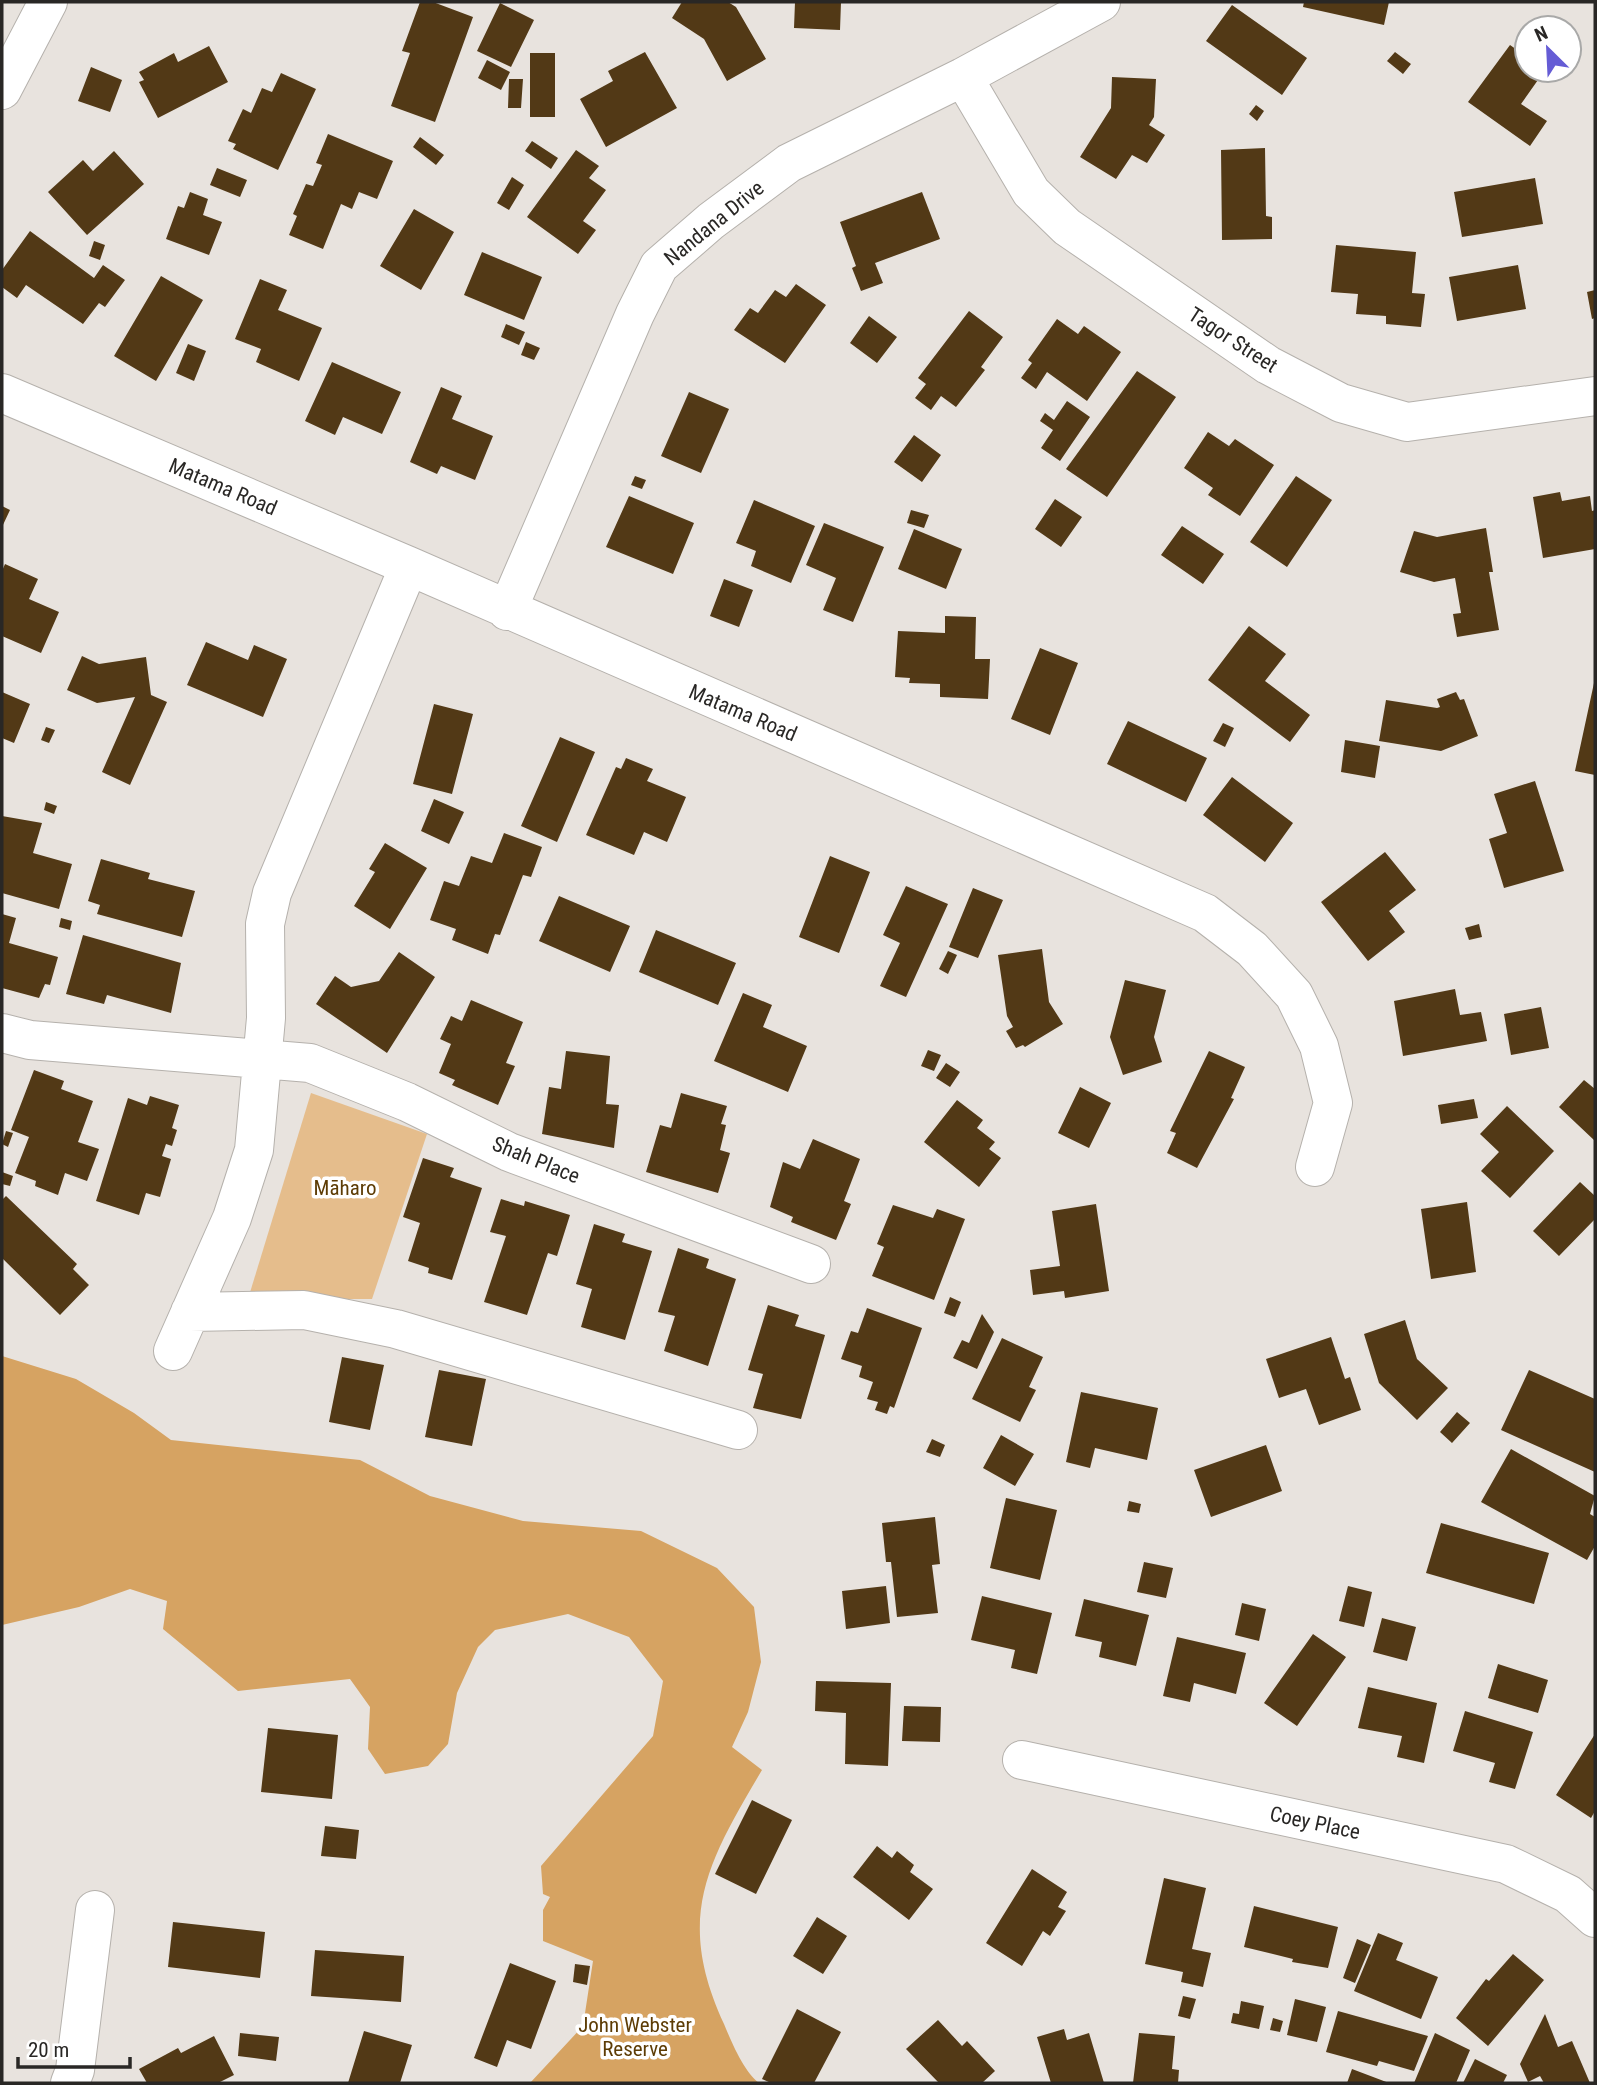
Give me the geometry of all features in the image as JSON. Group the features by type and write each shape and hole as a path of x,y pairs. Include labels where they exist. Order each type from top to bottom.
{"street":[{"path":"2,90 48,2"},
{"name":"Nandana Drive","path":"507,611 635,314 659,267 711,221 789,163 963,77 1101,2"},
{"name":"Tagor Street","path":"963,77 1031,192 1067,227 1268,365 1341,403 1407,422 1595,396"},
{"name":"Matama Road","path":"2,393 409,566 1205,913 1252,949 1294,995 1319,1046 1333,1102 1315,1167"},
{"path":"173,1351 232,1218 254,1150 266,1018 265,924 272,893 409,566"},
{"name":"Shah Place","path":"2,1034 30,1040 262,1062 310,1063 408,1102 509,1152 811,1264"},
{"path":"190,1311 304,1310 396,1329 738,1430"},
{"name":"Coey Place","path":"1022,1760 1506,1864 1568,1894 1595,1918"},
{"path":"70,2083 75,2070 95,1910"}],"green space":[{"name":"Māharo","path":"311,1093 427,1134 372,1299 248,1299"},
{"name":"John Webster Reserve","path":"2,1356 76,1379 134,1413 171,1440 360,1460 430,1496 523,1521 641,1531 717,1568 754,1607 761,1662 748,1712 732,1747 762,1770 713,1863 704,1892 700,1922 702,1953 709,1986 730,2039 743,2064 759,2083 530,2083 583,2026 593,1961 543,1941 543,1910 550,1897 543,1894 541,1866 653,1736 663,1681 629,1637 568,1614 495,1630 478,1647 457,1693 448,1744 428,1766 385,1774 368,1749 370,1707 350,1679 238,1691 163,1629 167,1601 130,1589 79,1607 2,1625"}],"building":[{"path":"420,2 433,2 473,17 435,122 391,106 410,53 402,51"},
{"path":"682,2 728,2 736,7 766,59 727,81 704,39 672,18"},
{"path":"795,2 841,2 840,30 794,28"},
{"path":"1304,2 1389,2 1384,25 1303,7"},
{"path":"500,3 534,20 511,67 477,51"},
{"path":"1232,5 1307,58 1282,95 1206,41"},
{"path":"1510,45 1513,47 1513,84 1535,84 1521,104 1547,121 1530,146 1468,102"},
{"path":"209,46 228,82 158,118 139,82 144,80 139,72 174,53 178,62"},
{"path":"645,52 677,108 606,147 580,99 613,81 608,71"},
{"path":"1395,52 1411,64 1403,74 1387,61"},
{"path":"530,53 555,53 555,117 530,117"},
{"path":"487,60 510,72 501,90 478,78"},
{"path":"91,67 122,80 110,112 78,101"},
{"path":"281,73 316,89 278,170 233,149 236,144 228,141 243,109 251,113 262,88 272,92"},
{"path":"1112,77 1156,79 1154,117 1149,125 1165,135 1147,163 1132,155 1116,179 1080,157 1111,108"},
{"path":"509,79 523,79 521,108 508,108"},
{"path":"1256,105 1264,111 1257,121 1249,114"},
{"path":"328,134 393,161 377,199 359,192 352,209 341,204 323,249 289,235 297,216 293,214 306,184 313,186 322,165 316,163"},
{"path":"420,137 444,155 436,165 413,147"},
{"path":"532,141 558,158 551,169 525,151"},
{"path":"1265,148 1266,216 1272,217 1272,239 1222,240 1221,150"},
{"path":"576,150 599,166 589,178 606,190 583,221 596,230 578,254 527,217"},
{"path":"114,151 144,184 87,235 48,192 83,160 93,171"},
{"path":"217,168 247,180 240,197 210,185"},
{"path":"512,177 524,185 509,210 497,203"},
{"path":"1535,178 1543,224 1462,237 1454,192"},
{"path":"190,192 208,199 203,215 222,222 209,255 166,239 178,206 184,208"},
{"path":"922,192 940,239 875,263 883,283 861,291 852,268 856,266 840,222"},
{"path":"414,209 454,232 421,290 380,266"},
{"path":"30,231 94,278 103,265 125,280 105,307 99,303 83,324 26,285 17,298 2,287 2,270"},
{"path":"94,241 105,245 100,260 89,256"},
{"path":"1336,245 1416,252 1412,293 1425,294 1421,327 1386,324 1386,316 1356,314 1358,294 1331,292"},
{"path":"482,252 542,277 524,320 464,295"},
{"path":"1518,265 1526,309 1457,321 1449,277"},
{"path":"161,276 203,300 156,381 114,356"},
{"path":"260,279 287,290 278,310 322,328 299,381 256,362 261,349 235,339"},
{"path":"796,284 826,305 785,363 734,330 750,308 758,313 775,290 786,297"},
{"path":"1595,290 1595,318 1592,319 1587,292"},
{"path":"969,311 1003,337 981,367 985,370 956,407 941,396 931,410 915,398 926,384 918,378"},
{"path":"869,316 897,337 877,363 850,343"},
{"path":"1057,319 1078,334 1084,326 1121,352 1087,401 1047,372 1036,389 1021,378 1032,363 1028,360"},
{"path":"506,324 525,332 519,345 501,337"},
{"path":"526,342 540,348 534,360 521,355"},
{"path":"188,344 206,351 194,381 176,373"},
{"path":"332,362 401,392 382,434 343,417 335,435 305,421"},
{"path":"1137,371 1176,397 1107,497 1066,469"},
{"path":"441,387 462,396 452,419 493,436 475,480 441,466 437,474 410,462"},
{"path":"689,392 729,409 701,473 661,456"},
{"path":"1067,401 1090,417 1060,461 1041,448 1053,430 1040,421 1045,413 1054,420"},
{"path":"1208,432 1229,446 1235,439 1274,465 1240,516 1208,495 1213,488 1184,468"},
{"path":"914,435 941,455 922,482 894,462"},
{"path":"635,476 646,480 642,489 631,485"},
{"path":"1296,476 1332,500 1287,567 1250,542"},
{"path":"1560,492 1562,501 1590,496 1592,511 1595,510 1595,549 1543,558 1533,497"},
{"path":"629,496 694,523 673,574 606,547"},
{"path":"1055,499 1082,517 1061,547 1035,529"},
{"path":"754,500 815,526 791,583 751,566 756,551 736,543"},
{"path":"2,506 10,510 2,527"},
{"path":"911,510 929,515 924,528 907,523"},
{"path":"824,523 884,547 853,622 823,610 836,578 806,565"},
{"path":"1182,526 1224,554 1203,584 1161,555"},
{"path":"1486,528 1493,572 1489,572 1499,630 1457,637 1453,614 1461,613 1455,578 1434,582 1400,572 1414,531 1437,537"},
{"path":"914,529 962,549 946,589 898,569"},
{"path":"5,564 38,579 29,599 59,612 41,653 2,636 2,571"},
{"path":"724,579 753,590 739,627 710,616"},
{"path":"945,616 976,617 975,659 990,659 988,699 940,697 940,684 909,683 910,678 895,677 898,631 945,633"},
{"path":"1249,626 1286,654 1265,681 1310,715 1290,742 1208,680"},
{"path":"206,642 248,660 254,645 287,659 263,717 187,685"},
{"path":"1040,648 1078,663 1050,735 1011,719"},
{"path":"82,656 99,664 146,657 151,695 167,702 130,785 102,772 135,697 97,703 67,690"},
{"path":"1595,684 1595,775 1575,771"},
{"path":"2,692 30,704 14,743 2,738"},
{"path":"1456,692 1460,700 1464,699 1478,736 1441,751 1379,741 1386,700 1437,708 1440,707 1437,699"},
{"path":"434,704 473,714 452,794 413,784"},
{"path":"1128,721 1207,758 1186,802 1107,764"},
{"path":"1223,723 1234,728 1225,747 1213,741"},
{"path":"46,727 55,730 49,743 41,740"},
{"path":"560,737 595,752 557,842 521,826"},
{"path":"1345,740 1380,746 1375,778 1341,772"},
{"path":"626,758 653,769 647,781 686,797 667,842 644,832 634,855 586,835 616,767 621,769"},
{"path":"1232,777 1293,823 1265,862 1203,815"},
{"path":"1535,781 1564,871 1504,888 1489,839 1507,833 1494,794"},
{"path":"434,799 464,812 449,844 421,831"},
{"path":"46,802 57,806 54,814 44,810"},
{"path":"2,816 42,823 33,853 72,864 59,909 2,893"},
{"path":"504,833 542,847 531,877 523,875 500,935 495,934 488,954 452,940 456,929 430,920 444,881 459,886 471,856 492,863"},
{"path":"385,843 427,868 390,929 354,906 375,872 369,869"},
{"path":"1385,852 1416,890 1389,911 1405,932 1368,961 1321,902"},
{"path":"830,856 870,872 839,953 799,937"},
{"path":"101,859 150,873 148,879 195,891 182,937 97,914 100,905 88,901"},
{"path":"906,886 948,904 906,997 880,986 900,943 883,935"},
{"path":"973,888 1003,900 978,958 949,947"},
{"path":"559,896 630,926 610,972 539,941"},
{"path":"2,914 16,918 9,943 58,957 50,985 45,984 39,998 2,988"},
{"path":"61,918 72,921 70,930 59,927"},
{"path":"1479,924 1482,937 1469,940 1465,928"},
{"path":"656,930 736,963 718,1005 639,972"},
{"path":"83,935 181,963 171,1013 107,995 104,1004 66,994"},
{"path":"1042,949 1049,1002 1063,1024 1025,1047 1023,1045 1016,1048 1006,1031 1013,1027 1007,1016 998,955"},
{"path":"948,951 957,955 948,974 939,969"},
{"path":"399,952 435,977 387,1053 316,1004 335,976 351,987 379,981"},
{"path":"1125,980 1166,990 1154,1037 1162,1062 1123,1075 1110,1037"},
{"path":"1455,989 1460,1015 1481,1012 1487,1041 1403,1056 1394,1001"},
{"path":"743,993 772,1005 763,1027 807,1046 788,1092 714,1061"},
{"path":"471,1000 523,1022 506,1063 515,1066 498,1105 452,1085 455,1080 439,1073 451,1044 440,1039 451,1016 462,1021"},
{"path":"1541,1007 1549,1048 1511,1055 1504,1014"},
{"path":"928,1050 941,1055 934,1071 921,1066"},
{"path":"566,1051 610,1056 606,1104 619,1105 614,1148 542,1134 549,1087 561,1089"},
{"path":"1209,1051 1245,1067 1231,1098 1234,1099 1197,1168 1167,1153 1176,1133 1170,1131"},
{"path":"946,1063 960,1072 950,1087 936,1078"},
{"path":"34,1070 64,1081 61,1089 93,1101 78,1142 99,1149 87,1181 65,1173 58,1195 35,1186 36,1181 15,1173 29,1137 11,1130"},
{"path":"1584,1080 1595,1089 1595,1141 1559,1107"},
{"path":"1080,1087 1111,1103 1089,1148 1058,1133"},
{"path":"681,1093 727,1106 721,1124 726,1125 720,1150 730,1153 718,1193 646,1172 660,1125 671,1128"},
{"path":"150,1096 179,1105 172,1128 177,1130 172,1146 166,1144 162,1156 171,1159 160,1197 146,1193 139,1215 96,1201 128,1098 147,1105"},
{"path":"1474,1099 1478,1118 1441,1124 1438,1105"},
{"path":"957,1100 983,1120 977,1128 995,1142 989,1149 1001,1158 979,1187 924,1142"},
{"path":"1507,1106 1554,1151 1510,1198 1481,1171 1499,1152 1480,1134"},
{"path":"6,1131 13,1133 8,1147 2,1144"},
{"path":"813,1139 860,1159 844,1201 851,1204 836,1240 791,1222 793,1217 770,1207 783,1162 800,1169"},
{"path":"423,1158 454,1168 450,1177 482,1188 452,1280 428,1273 429,1268 408,1261 420,1223 403,1217"},
{"path":"2,1172 13,1176 10,1186 2,1184"},
{"path":"1580,1182 1595,1196 1595,1219 1559,1256 1533,1231"},
{"path":"6,1196 77,1264 73,1269 89,1285 60,1315 2,1258 2,1200"},
{"path":"501,1199 524,1206 525,1201 570,1215 557,1256 548,1253 527,1315 484,1302 506,1236 490,1232"},
{"path":"1467,1202 1476,1272 1431,1279 1421,1209"},
{"path":"1096,1204 1109,1291 1065,1298 1064,1291 1033,1295 1030,1270 1060,1266 1052,1211"},
{"path":"893,1205 933,1218 937,1209 965,1219 934,1300 872,1276 884,1247 877,1244"},
{"path":"594,1224 625,1234 622,1242 652,1251 625,1340 581,1327 592,1289 576,1284"},
{"path":"678,1248 709,1259 706,1268 736,1279 708,1366 664,1351 675,1316 658,1312"},
{"path":"950,1297 961,1302 955,1317 944,1313"},
{"path":"768,1305 799,1315 795,1326 825,1335 801,1419 753,1408 763,1374 748,1370"},
{"path":"867,1308 922,1328 894,1408 890,1406 887,1414 875,1410 878,1402 867,1399 873,1382 859,1377 862,1366 841,1359 851,1331 858,1333"},
{"path":"982,1314 994,1332 977,1369 953,1358 962,1340 969,1343"},
{"path":"1405,1320 1417,1359 1448,1388 1417,1420 1379,1383 1364,1334"},
{"path":"1331,1337 1345,1379 1350,1377 1361,1410 1319,1425 1306,1389 1279,1398 1266,1359"},
{"path":"1002,1338 1043,1357 1029,1387 1036,1390 1020,1422 972,1399"},
{"path":"342,1357 384,1365 370,1430 329,1422"},
{"path":"439,1370 486,1379 472,1446 425,1437"},
{"path":"1529,1370 1595,1399 1595,1472 1501,1430"},
{"path":"1081,1392 1158,1408 1147,1460 1095,1448 1090,1468 1066,1462"},
{"path":"1457,1412 1470,1423 1452,1443 1440,1432"},
{"path":"1001,1435 1034,1454 1015,1486 983,1468"},
{"path":"932,1439 945,1445 940,1457 926,1452"},
{"path":"1266,1445 1282,1491 1211,1517 1194,1470"},
{"path":"1511,1449 1595,1496 1590,1514 1595,1517 1595,1546 1587,1560 1481,1502"},
{"path":"1006,1498 1057,1510 1040,1580 990,1568"},
{"path":"1129,1501 1141,1504 1139,1513 1127,1511"},
{"path":"935,1517 940,1564 932,1565 938,1613 897,1617 891,1562 886,1562 882,1523"},
{"path":"1441,1523 1549,1553 1534,1604 1426,1573"},
{"path":"1144,1562 1173,1568 1166,1598 1137,1592"},
{"path":"886,1586 890,1623 846,1629 842,1591"},
{"path":"1348,1586 1372,1592 1364,1627 1339,1621"},
{"path":"982,1596 1052,1613 1037,1674 1011,1668 1015,1650 971,1640"},
{"path":"1084,1599 1149,1615 1136,1666 1099,1657 1102,1642 1075,1636"},
{"path":"1242,1603 1266,1609 1259,1641 1235,1635"},
{"path":"1382,1618 1416,1627 1407,1661 1373,1652"},
{"path":"1313,1634 1346,1657 1297,1726 1264,1703"},
{"path":"1177,1637 1246,1653 1236,1694 1194,1683 1190,1702 1163,1696"},
{"path":"1498,1664 1548,1680 1538,1713 1488,1698"},
{"path":"816,1681 891,1683 888,1766 845,1764 846,1713 815,1711"},
{"path":"1368,1687 1437,1703 1424,1763 1397,1757 1402,1736 1358,1728"},
{"path":"904,1706 941,1707 940,1742 902,1741"},
{"path":"1465,1711 1533,1732 1515,1789 1489,1782 1495,1763 1453,1751"},
{"path":"268,1728 338,1735 332,1799 261,1792"},
{"path":"1595,1734 1595,1811 1591,1818 1556,1795"},
{"path":"752,1800 792,1820 756,1894 715,1874"},
{"path":"325,1826 359,1830 356,1859 321,1856"},
{"path":"877,1846 892,1858 897,1851 914,1865 910,1872 933,1889 909,1920 853,1877"},
{"path":"1032,1869 1067,1892 1058,1907 1066,1911 1050,1936 1043,1931 1022,1966 986,1943"},
{"path":"1164,1878 1206,1888 1192,1949 1211,1953 1203,1987 1181,1982 1183,1972 1145,1964"},
{"path":"1254,1906 1338,1927 1328,1968 1292,1962 1293,1959 1244,1947"},
{"path":"817,1917 847,1936 823,1974 793,1956"},
{"path":"173,1922 265,1932 260,1978 168,1967"},
{"path":"1378,1933 1403,1943 1396,1960 1438,1977 1421,2019 1354,1991"},
{"path":"1357,1939 1371,1945 1355,1983 1343,1978"},
{"path":"315,1950 404,1956 401,2002 311,1996"},
{"path":"1513,1954 1544,1980 1488,2046 1456,2018 1486,1979 1489,1981"},
{"path":"510,1963 556,1981 531,2049 507,2040 497,2067 474,2058"},
{"path":"575,1964 590,1966 587,1985 573,1982"},
{"path":"1183,1996 1196,1999 1190,2019 1178,2016"},
{"path":"1295,1999 1326,2007 1317,2042 1287,2035"},
{"path":"1241,2001 1264,2006 1259,2029 1231,2023 1233,2013 1239,2014"},
{"path":"797,2009 841,2032 814,2083 771,2083 762,2079"},
{"path":"1338,2011 1428,2036 1414,2071 1379,2061 1377,2066 1326,2052"},
{"path":"1545,2014 1558,2047 1572,2041 1590,2083 1544,2083 1540,2076 1528,2082 1520,2064"},
{"path":"1273,2018 1283,2021 1280,2032 1270,2030"},
{"path":"938,2020 962,2046 967,2041 995,2071 982,2083 939,2083 906,2049"},
{"path":"1064,2029 1067,2040 1089,2033 1104,2083 1051,2083 1037,2037"},
{"path":"364,2031 412,2045 400,2083 348,2083"},
{"path":"240,2033 279,2037 276,2061 238,2056"},
{"path":"1139,2033 1175,2036 1172,2069 1179,2070 1178,2083 1133,2083"},
{"path":"1435,2033 1470,2050 1456,2083 1414,2083"},
{"path":"214,2036 234,2075 218,2083 147,2083 139,2069 178,2048 181,2053"},
{"path":"1475,2059 1507,2075 1503,2083 1463,2083"},
{"path":"1352,2069 1389,2083 1347,2083"}]}
